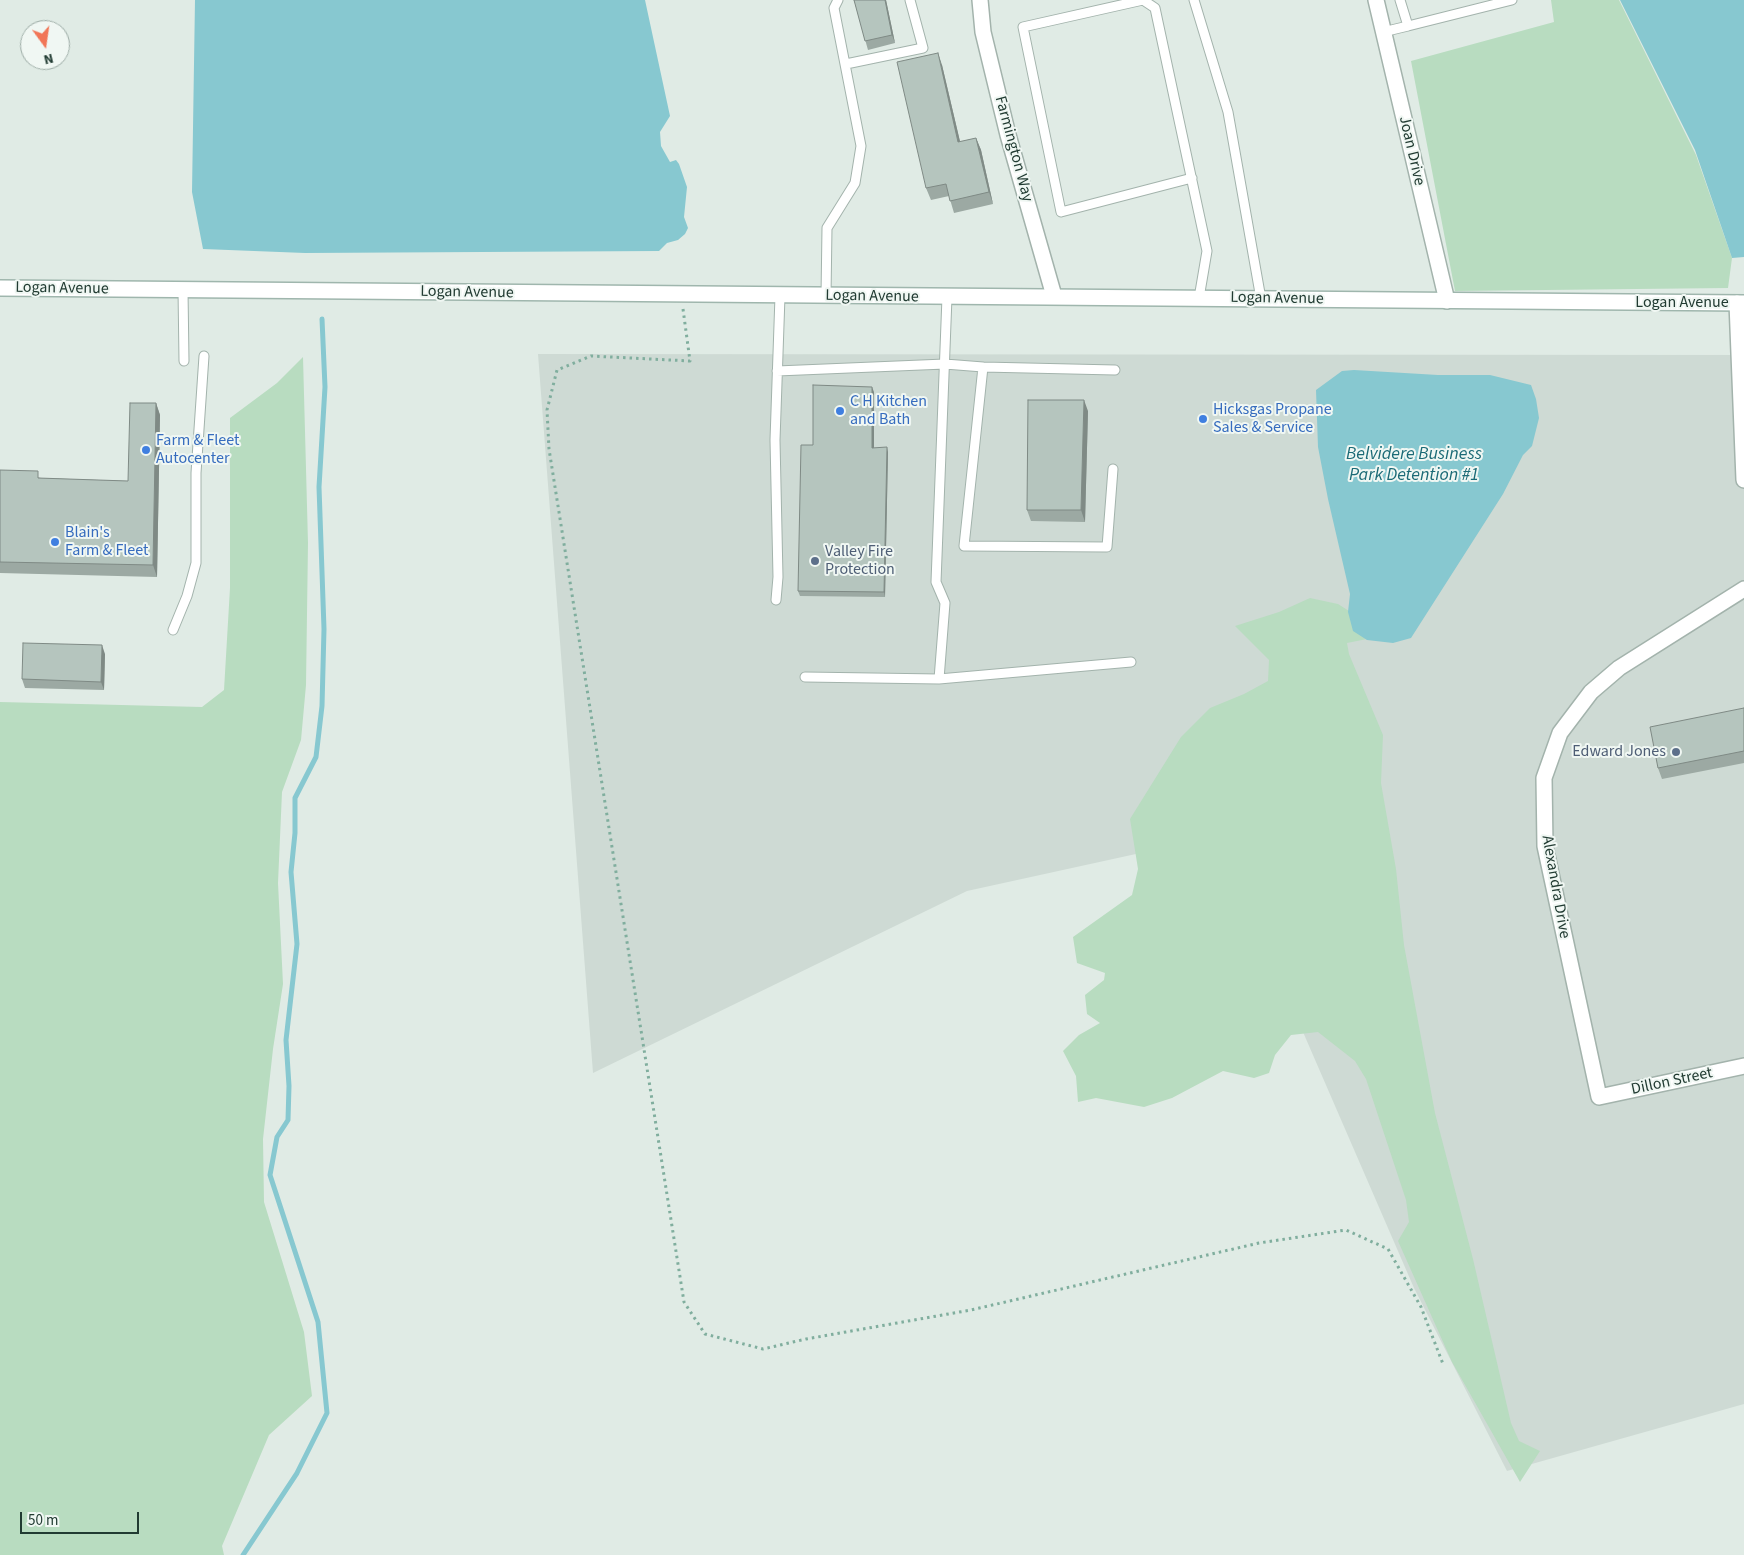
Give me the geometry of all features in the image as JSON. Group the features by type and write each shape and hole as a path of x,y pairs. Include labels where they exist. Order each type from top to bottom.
{"main road":[{"name":"Farmington Way","path":"980,0 983,32 1008,135 1054,296"},
{"name":"Joan Drive","path":"1376,0 1447,301"},
{"name":"Logan Avenue","path":"0,288 1741,303"},
{"path":"1741,303 1744,480"},
{"name":"Alexandra Drive","path":"1599,1097 1545,846 1544,778 1560,733 1591,692 1619,668 1744,589"},
{"name":"Dillon Street","path":"1599,1097 1744,1066"}],"lane":[{"path":"826,296 827,228 855,183 862,146 834,8 838,0"},
{"path":"846,64 923,48 910,0"},
{"path":"1192,178 1061,212 1023,27 1143,0 1156,8 1192,178 1207,251 1199,298"},
{"path":"1194,0 1228,112 1261,299"},
{"path":"1400,0 1408,26"},
{"path":"1383,32 1512,0"},
{"path":"183,290 184,361"},
{"path":"776,600 778,578 775,440 780,296"},
{"path":"939,679 945,603 936,582 947,297"},
{"path":"173,630 187,596 196,563 196,473 204,356"},
{"path":"777,371 945,364 983,367 1114,370"},
{"path":"983,367 964,546 1106,547 1112,469"},
{"path":"804,677 939,679 1131,662"}],"path":[{"path":"681,295 690,361 591,356 557,370 546,410 552,469 684,1302 705,1334 763,1349 806,1339 971,1310 1259,1243 1346,1230 1388,1249 1421,1307 1443,1364"}],"shaded area":[{"path":"538,354 1744,355 1744,1404 1507,1471 1414,1288 1218,836 967,891 593,1073"}],"green space":[{"path":"1551,0 1619,0 1696,155 1732,258 1728,288 1455,291 1411,61 1554,22"},
{"path":"303,357 308,543 306,685 301,740 282,792 278,883 283,984 273,1049 263,1139 264,1202 304,1332 312,1396 269,1435 222,1546 224,1555 0,1555 0,702 202,707 224,690 230,588 230,418 277,383"},
{"path":"1310,598 1338,604 1349,611 1367,639 1347,643 1349,654 1383,735 1381,783 1396,869 1404,945 1435,1113 1473,1259 1511,1423 1519,1441 1540,1451 1520,1482 1452,1362 1398,1241 1409,1222 1406,1200 1366,1079 1355,1061 1318,1032 1291,1035 1275,1055 1269,1073 1254,1078 1223,1071 1172,1098 1144,1107 1096,1098 1078,1102 1076,1076 1063,1051 1079,1035 1100,1023 1087,1014 1085,995 1104,980 1105,973 1077,963 1073,937 1132,895 1138,869 1130,819 1181,737 1210,708 1244,694 1268,681 1269,660 1235,626 1279,612"}],"water":[{"path":"195,0 645,0 670,116 660,132 661,146 670,162 676,160 679,164 687,187 684,217 688,228 685,234 678,240 667,243 659,251 305,253 203,249 192,192"},
{"path":"1620,0 1744,0 1744,257 1732,258 1695,150"},
{"name":"Belvidere Business Park Detention #1","path":"1342,371 1438,375 1490,375 1531,385 1536,399 1539,418 1532,446 1523,455 1503,494 1411,638 1393,643 1367,640 1353,631 1348,612 1350,594 1318,447 1316,390"}],"building":[{"path":"854,0 885,0 892,35 865,41"},
{"path":"938,53 958,142 976,138 989,192 950,201 946,184 926,188 897,62"},
{"path":"813,385 872,387 872,448 887,447 884,592 798,591 801,445 813,445"},
{"path":"1028,400 1084,400 1081,510 1027,510"},
{"path":"130,403 156,403 153,565 0,562 0,470 38,471 38,478 128,481"},
{"path":"23,643 102,645 101,682 22,679"},
{"path":"1744,708 1744,751 1658,768 1650,727"}],"waterway":[{"path":"243,1555 297,1473 327,1413 318,1322 270,1175 277,1137 288,1120 289,1086 286,1040 297,944 291,872 295,833 295,798 316,757 322,706 324,629 319,487 325,387 322,319"}],"place":[{"name":"C H Kitchen and Bath","path":"840,411"},
{"name":"Hicksgas Propane Sales & Service","path":"1203,419"},
{"name":"Farm & Fleet Autocenter","path":"146,450"},
{"name":"Blain's Farm & Fleet","path":"55,542"},
{"name":"Valley Fire Protection","path":"815,561"},
{"name":"Edward Jones","path":"1676,752"}]}
